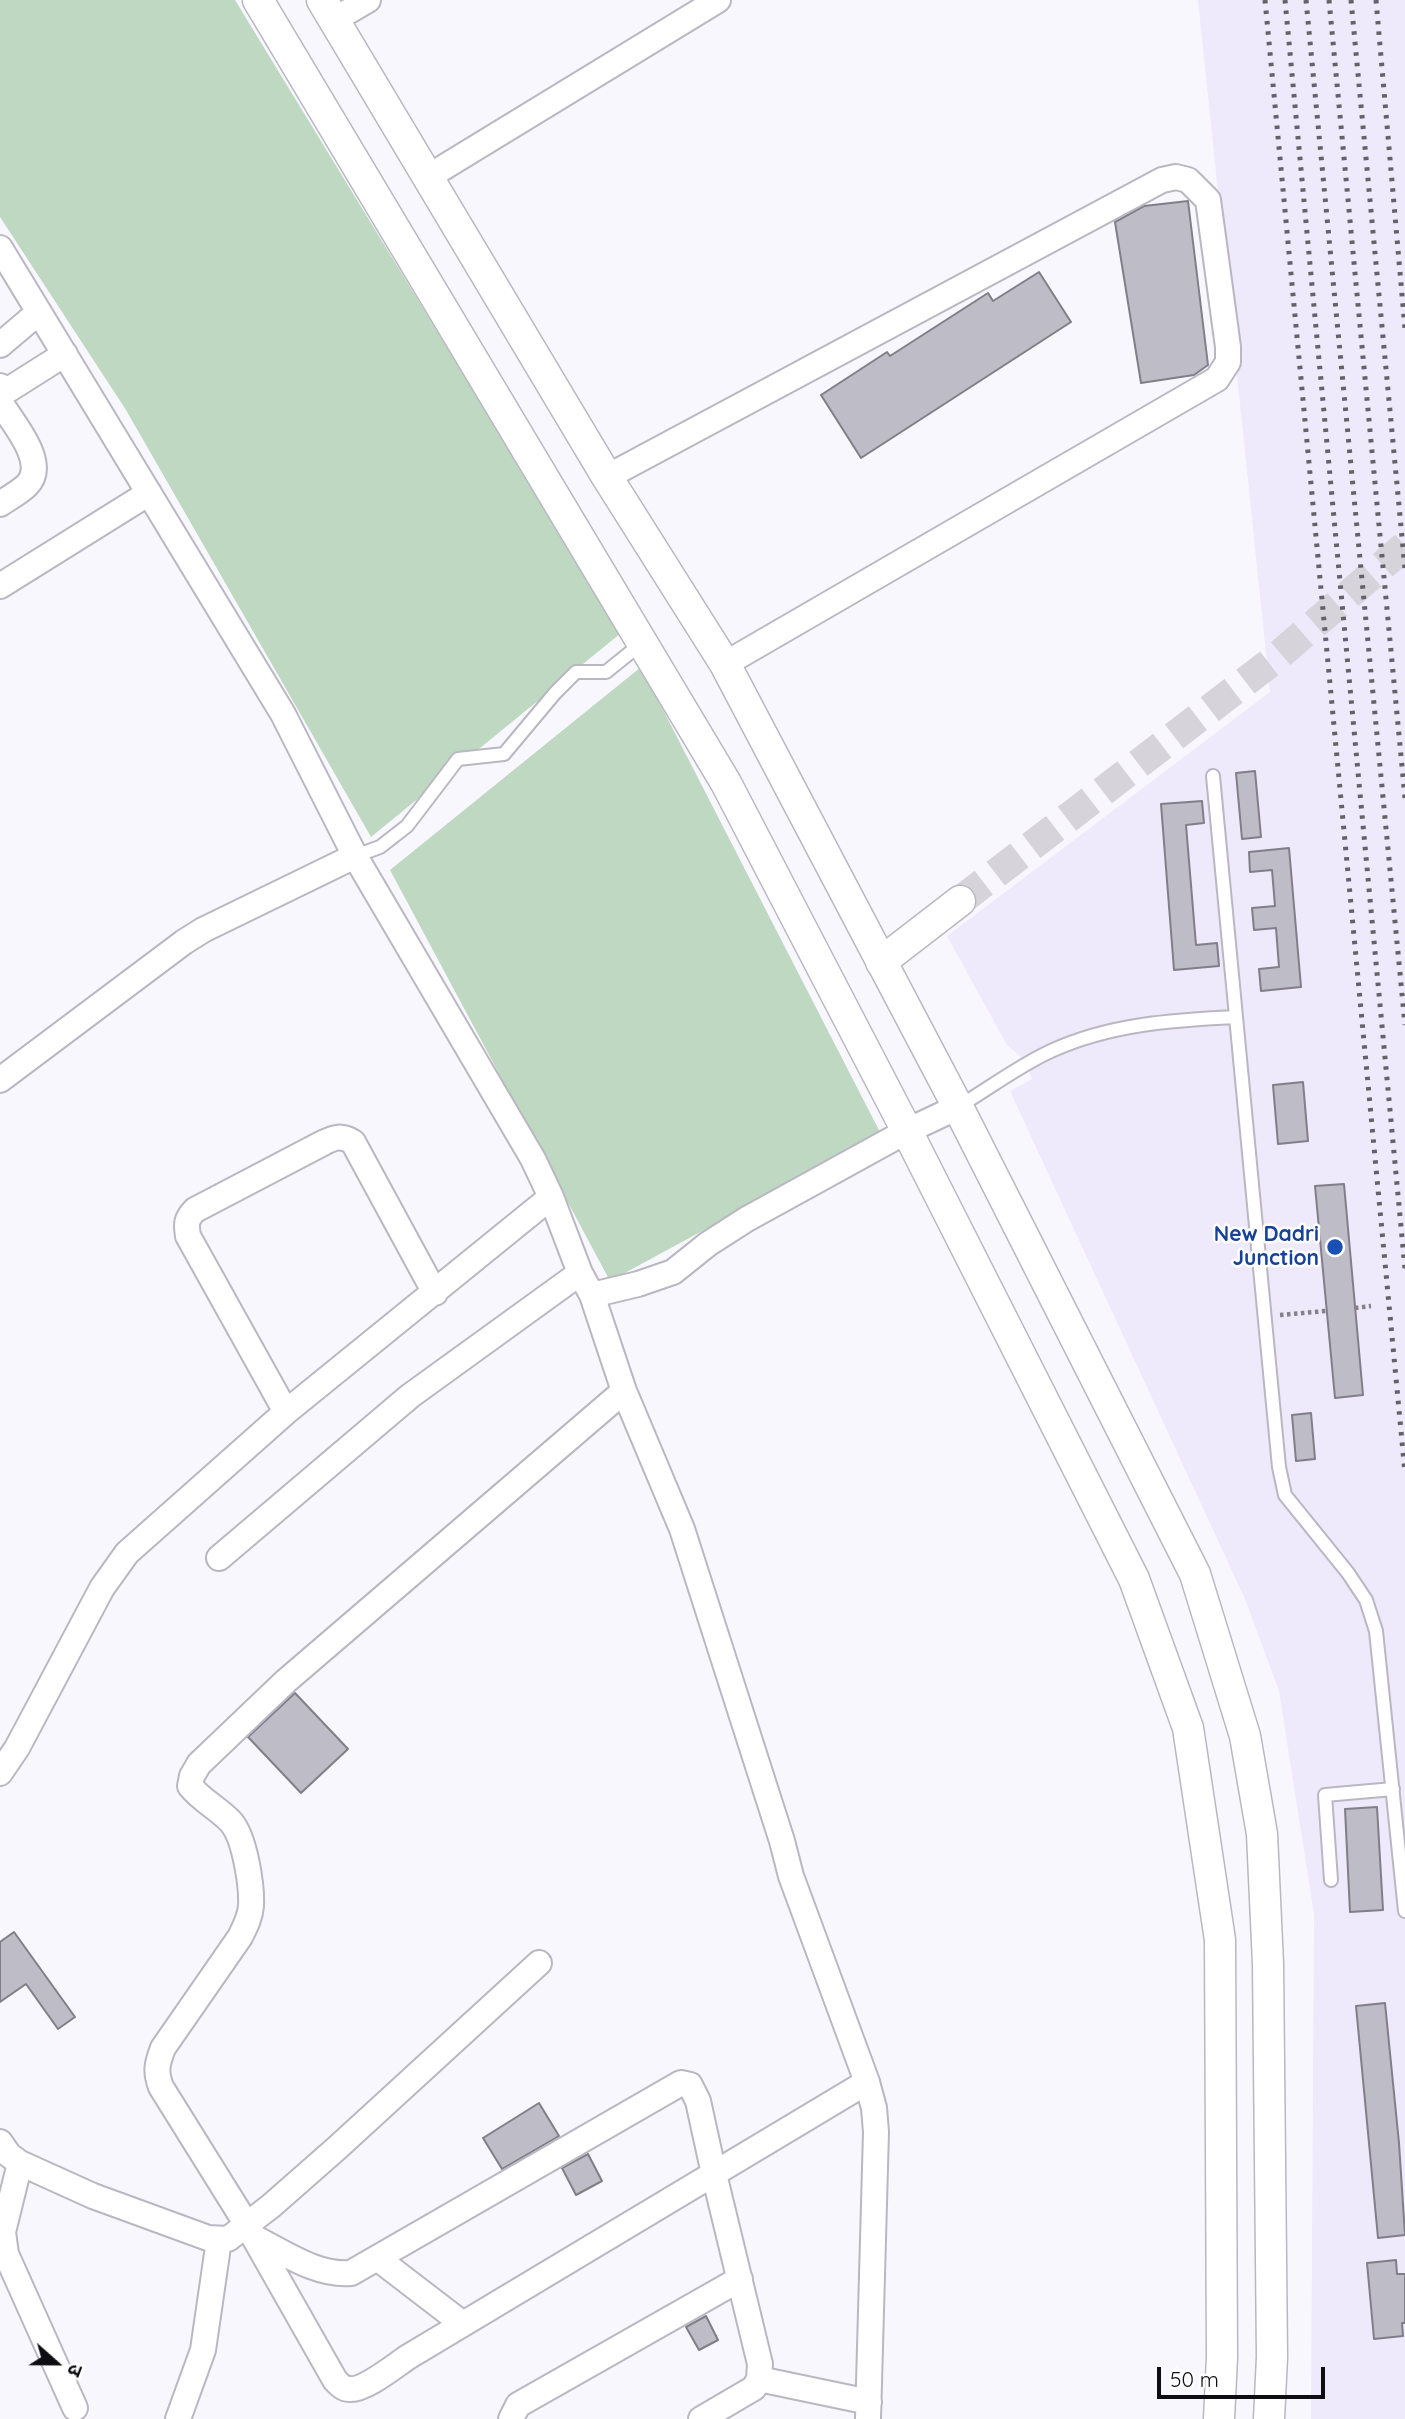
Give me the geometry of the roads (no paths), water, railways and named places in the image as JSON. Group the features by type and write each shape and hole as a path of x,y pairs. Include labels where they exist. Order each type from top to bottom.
{"street":[{"path":"258,0 726,783 907,1131 1134,1578 1188,1728 1220,1940 1222,2357 1219,2419"},
{"path":"368,0 328,10 607,477 725,664 958,1107 1195,1574 1245,1736 1262,1834 1268,1964 1272,2357 1269,2419"},
{"path":"428,177 718,0"},
{"path":"607,477 1163,180 1176,177 1188,180 1208,200 1228,347 1228,362 1217,379 725,664"},
{"path":"0,248 283,714 355,856 533,1159 592,1296 624,1391 682,1529 791,1876 867,2082 874,2108 876,2132 869,2410 759,2379"},
{"path":"0,345 39,312"},
{"path":"0,386 8,390 65,354"},
{"path":"0,402 32,453 35,466 29,484 0,504"},
{"path":"0,586 149,493"},
{"path":"0,1080 203,930 355,856"},
{"path":"881,962 960,901"},
{"path":"592,1296 673,1272 708,1244 747,1219 907,1131 958,1107"},
{"path":"286,1412 188,1236 186,1224 188,1217 195,1210 336,1136 344,1137 353,1142 435,1293"},
{"path":"0,1773 18,1748 102,1588 127,1553 286,1412 551,1197"},
{"path":"219,1558 410,1396 580,1273"},
{"path":"624,1391 286,1681 199,1764 190,1786 238,1831 243,1844 251,1906 248,1921 240,1937 163,2048 156,2065 156,2074 161,2087 251,2232 335,2380 342,2387 351,2390 362,2387 867,2082"},
{"path":"0,2142 9,2155 20,2163 93,2196 208,2238 228,2239 251,2232 337,2148 539,1963"},
{"path":"251,2232 330,2273 351,2273 681,2083 690,2085 696,2092 713,2174 759,2354 759,2379 748,2394 701,2419"},
{"path":"20,2163 3,2232 6,2254 75,2408"},
{"path":"178,2419 203,2350 219,2240"},
{"path":"376,2258 463,2324"},
{"path":"511,2419 518,2405 740,2279"}],"lane":[{"path":"355,856 380,847 407,826 458,759 504,754 555,692 576,671 606,672 642,643"},
{"path":"1213,776 1279,1467 1285,1495 1348,1573 1366,1600 1376,1632 1405,1912"},
{"path":"958,1107 1050,1051 1114,1029 1172,1020 1236,1017"},
{"path":"1331,1880 1325,1795 1393,1789"}],"tunnel":[{"path":"960,901 1271,662 1405,546"}],"railway":[{"path":"1265,0 1405,1473"},
{"path":"1285,0 1405,1269"},
{"path":"1306,0 1405,1025"},
{"path":"1329,0 1405,798"},
{"path":"1351,0 1405,569"},
{"path":"1376,0 1405,329"}],"place":[{"name":"New Dadri Junction","path":"1335,1247"}]}
